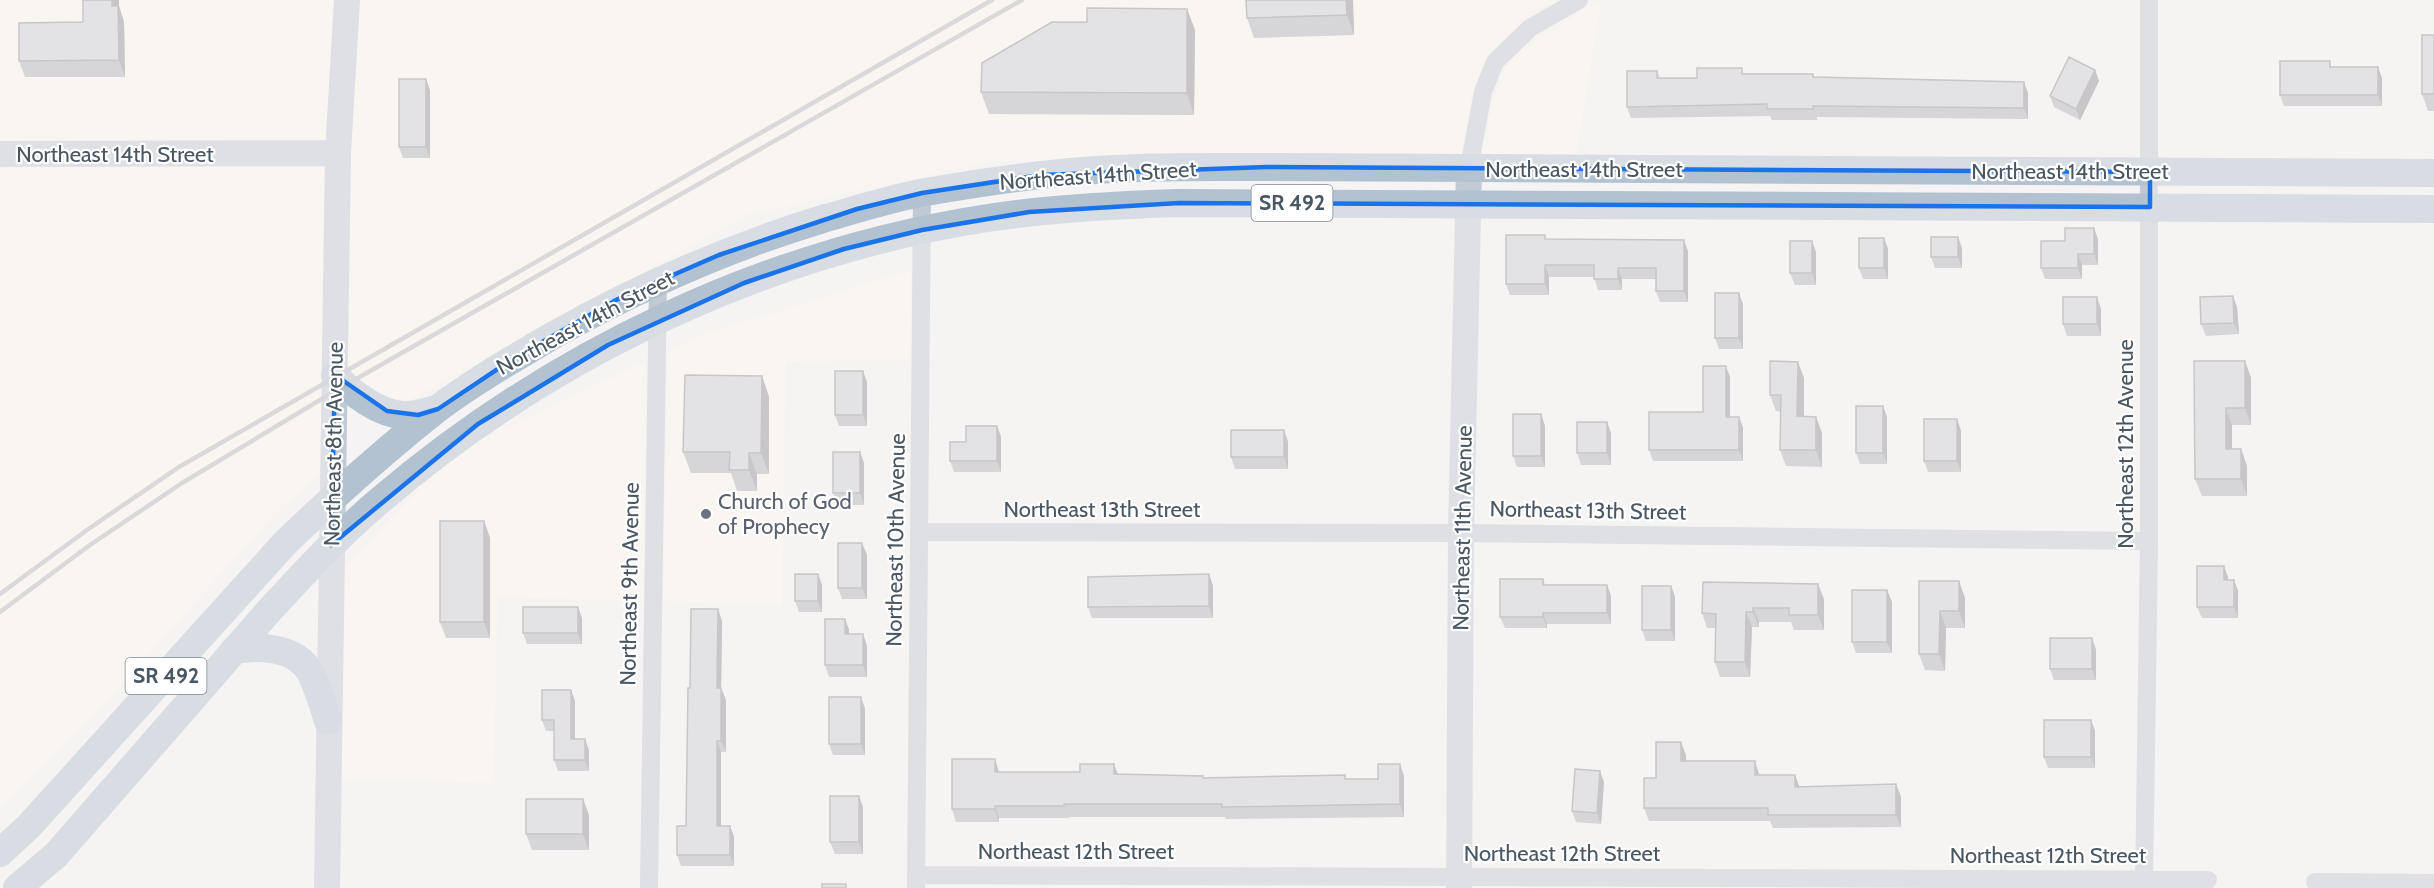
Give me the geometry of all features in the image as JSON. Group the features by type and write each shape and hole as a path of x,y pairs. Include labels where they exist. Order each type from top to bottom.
{"main road":[{"name":"Northeast 14th Street","path":"0,853 29,826 286,542 332,498 438,409 514,358 618,300 658,280 783,231 922,193 1040,175 1116,169 1469,168 2434,173"},
{"name":"Northeast 14th Street","path":"17,888 56,855 234,650 331,545 399,485 478,424 543,381 657,320 744,283 806,261 879,240 922,230 1029,212 1179,202 2434,209"},
{"path":"335,375 345,386 362,398 402,416 418,415 438,409"},
{"path":"234,650 253,647 270,648 286,653 299,661 310,671 328,721"}],"street":[{"name":"Northeast 8th Avenue","path":"327,888 338,153 347,0"},
{"path":"1469,168 1483,92 1495,62 1530,28 1579,0"},
{"name":"Northeast 12th Avenue","path":"2144,884 2149,541 2149,0"},
{"name":"Northeast 14th Street","path":"0,154 338,153"},
{"name":"Northeast 11th Avenue","path":"1459,882 1461,533 1469,168"},
{"name":"Northeast 10th Avenue","path":"916,881 922,193"},
{"name":"Northeast 9th Avenue","path":"649,888 658,280"},
{"name":"Northeast 13th Street","path":"919,532 1461,533 2149,541"},
{"name":"Northeast 12th Street","path":"916,881 2144,884 2208,880"},
{"path":"2315,882 2434,884"}],"highlighted area":[{"path":"1267,167 2150,172 2150,207 1179,203 1029,212 922,230 844,249 744,283 608,345 478,424 331,545 335,375 387,411 418,415 438,409 514,358 618,299 719,255 857,209 922,193 1040,175"}],"shaded area":[{"path":"0,0 336,0 328,141 0,142"},
{"path":"357,0 1556,0 1525,17 1486,57 1473,90 1461,156 994,161 747,215 403,404 367,388 346,370 348,153"},
{"path":"1601,1 1576,157 1482,157 1494,96 1504,70 1536,38"},
{"path":"327,165 325,370 321,375 325,380 322,473 278,510 106,702 0,806 0,166"},
{"path":"911,270 910,360 786,362 782,605 663,601 668,351 696,337"},
{"path":"646,361 643,601 498,597 493,783 338,778 341,572 442,465 469,445"}],"building":[{"path":"83,0 112,0 112,6 118,6 119,60 19,61 19,23 83,22"},
{"path":"1246,0 1346,0 1347,15 1247,18"},
{"path":"1087,8 1187,9 1187,93 981,92 982,63 1052,22 1087,22"},
{"path":"2422,35 2434,35 2434,94 2422,94"},
{"path":"2069,57 2095,70 2076,109 2050,96"},
{"path":"2280,61 2330,61 2330,67 2378,67 2378,95 2280,95"},
{"path":"1697,68 1742,68 1742,74 1813,74 1813,77 2024,82 2024,108 1813,106 1813,109 1767,109 1767,104 1627,107 1627,71 1657,71 1657,78 1697,78"},
{"path":"399,79 426,79 426,147 399,147"},
{"path":"2065,228 2094,228 2094,254 2078,254 2078,268 2041,268 2041,241 2065,241"},
{"path":"1506,235 1545,235 1545,239 1684,240 1684,291 1656,291 1656,268 1618,268 1618,279 1594,279 1594,265 1545,265 1545,284 1506,284"},
{"path":"1931,237 1958,237 1958,257 1931,257"},
{"path":"1859,238 1884,238 1884,268 1859,268"},
{"path":"1790,241 1812,241 1812,273 1790,273"},
{"path":"1715,293 1739,293 1739,338 1715,338"},
{"path":"2233,296 2234,323 2201,324 2200,297"},
{"path":"2063,297 2097,297 2097,324 2063,324"},
{"path":"1770,361 1798,362 1797,416 1816,417 1816,450 1780,450 1781,395 1770,395"},
{"path":"2194,361 2245,361 2245,408 2226,408 2226,449 2241,449 2241,479 2195,479"},
{"path":"1703,366 1726,366 1726,417 1739,417 1739,450 1649,450 1649,412 1703,412"},
{"path":"835,371 863,371 863,415 835,415"},
{"path":"685,375 762,376 761,453 749,453 749,470 729,470 730,452 683,452"},
{"path":"1856,406 1883,406 1883,453 1856,453"},
{"path":"1513,414 1541,414 1541,456 1513,456"},
{"path":"1924,419 1957,419 1957,461 1924,461"},
{"path":"1577,422 1607,422 1607,453 1577,453"},
{"path":"966,426 997,426 997,461 950,461 950,442 966,442"},
{"path":"1231,430 1284,430 1284,457 1231,457"},
{"path":"833,452 860,452 860,493 833,493"},
{"path":"440,521 484,521 484,622 440,622"},
{"path":"838,543 862,543 862,588 838,588"},
{"path":"2197,566 2224,566 2224,580 2234,580 2234,607 2197,607"},
{"path":"795,574 818,574 818,601 795,601"},
{"path":"1209,574 1209,606 1088,607 1088,577"},
{"path":"1500,579 1543,579 1543,585 1607,585 1607,613 1543,613 1543,617 1500,617"},
{"path":"1919,581 1959,581 1959,611 1940,611 1939,654 1919,654"},
{"path":"1703,582 1818,584 1818,615 1789,615 1789,608 1753,608 1753,612 1746,612 1745,662 1715,662 1716,614 1702,613"},
{"path":"1642,586 1671,586 1671,630 1642,630"},
{"path":"1852,590 1887,590 1887,642 1852,642"},
{"path":"523,607 578,607 578,633 523,633"},
{"path":"691,609 718,609 717,688 721,688 721,741 717,741 717,826 730,826 730,855 677,855 677,826 686,826"},
{"path":"825,619 845,619 845,634 863,634 863,665 825,665"},
{"path":"2050,638 2092,638 2092,669 2050,669"},
{"path":"542,690 571,690 571,739 585,739 585,760 554,760 554,720 542,720"},
{"path":"829,697 861,697 861,744 829,744"},
{"path":"2044,720 2091,720 2091,757 2044,757"},
{"path":"1656,742 1681,742 1681,761 1755,761 1755,775 1795,775 1795,787 1896,784 1896,815 1768,815 1768,808 1644,808 1644,778 1656,778"},
{"path":"952,759 995,759 995,772 1080,772 1080,764 1114,764 1114,774 1203,776 1203,778 1345,775 1345,779 1378,779 1378,764 1400,764 1400,804 1222,807 1222,804 1064,804 1064,806 995,806 995,809 952,809"},
{"path":"1575,769 1600,771 1597,813 1572,811"},
{"path":"830,796 859,796 859,842 830,842"},
{"path":"526,799 583,799 583,834 526,834"},
{"path":"822,884 846,884 846,888 822,888"}],"railway":[{"path":"0,594 87,530 179,467 992,0"},
{"path":"0,612 90,545 182,483 335,391 1022,0"}],"place":[{"name":"Church of God of Prophecy","path":"706,514"}]}
